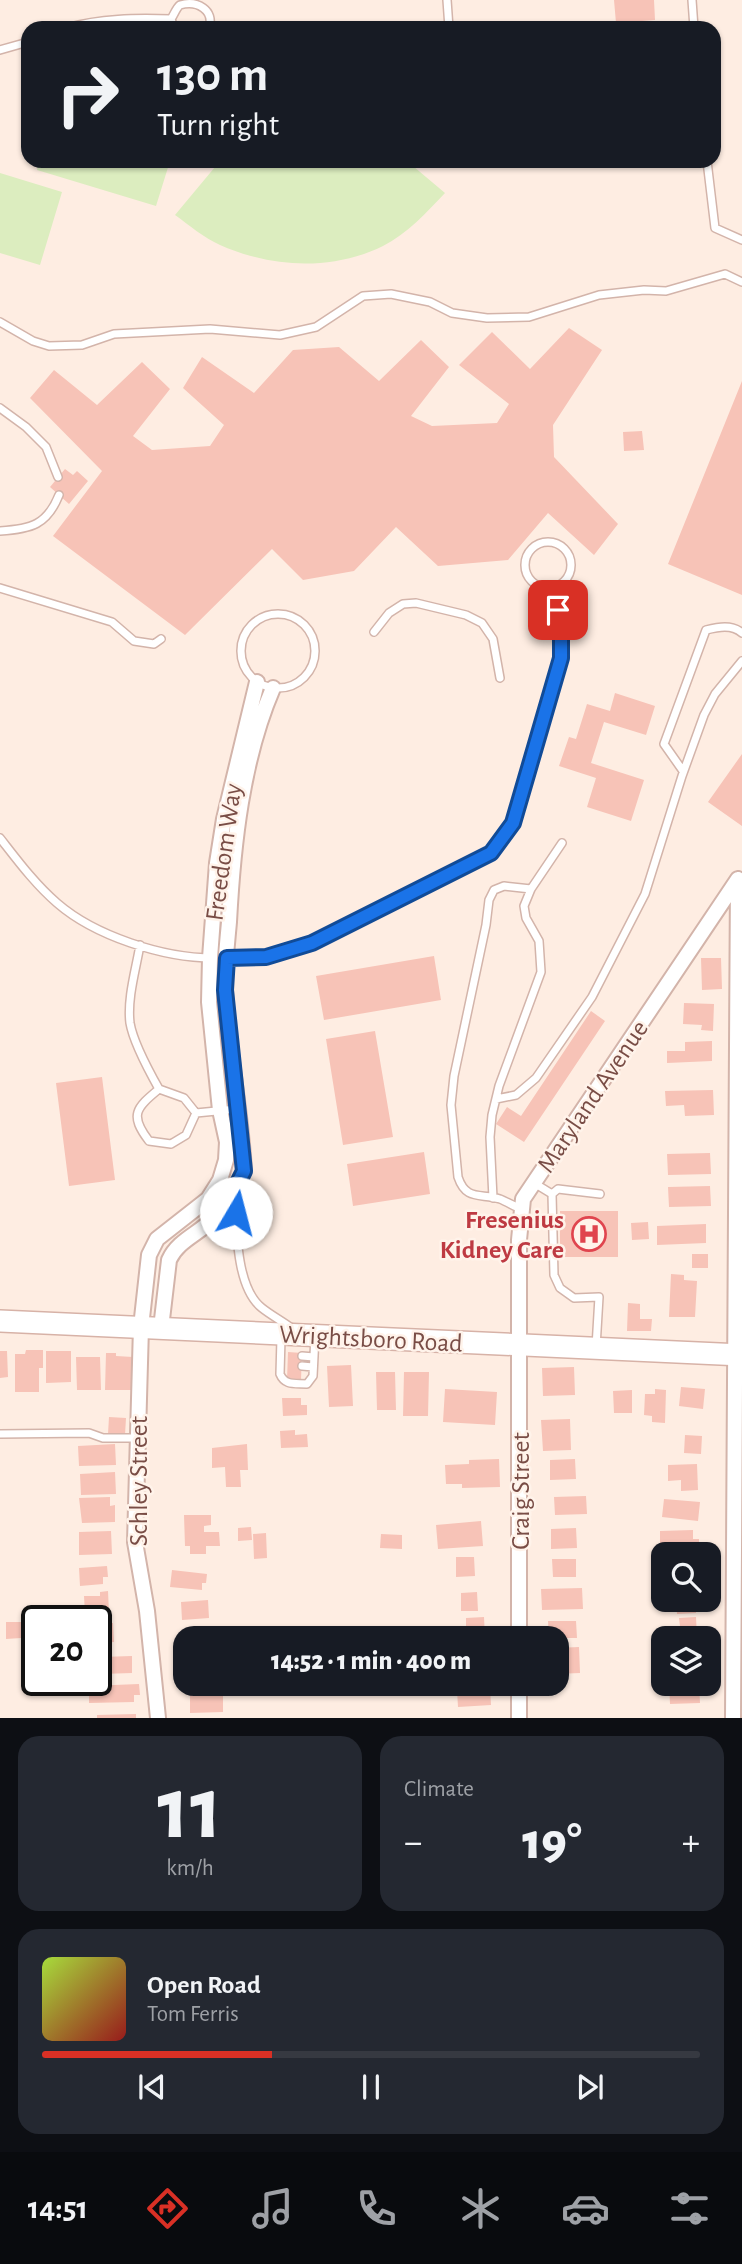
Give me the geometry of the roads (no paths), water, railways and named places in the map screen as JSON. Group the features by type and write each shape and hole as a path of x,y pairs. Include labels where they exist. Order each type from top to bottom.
{"main road":[{"name":"Wrightsboro Road","path":"0,1321 151,1328 293,1343 520,1345 738,1354"}],"street":[{"name":"Freedom Way","path":"151,1328 149,1255 157,1239 208,1199 220,1180 226,1160 227,1142 220,1110 209,1002 210,958 217,863 224,819 257,682"},
{"name":"Freedom Way","path":"151,1328 173,1251 212,1220 233,1193 244,1171 225,990 231,871 238,819 264,710 273,688"},
{"name":"Maryland Avenue","path":"520,1345 519,1240 523,1199 740,876"},
{"path":"733,1718 738,1609 740,876"},
{"name":"Schley Street","path":"151,1328 137,1438 135,1542 147,1611 158,1718"},
{"name":"Craig Street","path":"519,1626 520,1345"},
{"path":"519,1696 519,1718"}],"lane":[{"path":"447,0 448,21"},
{"path":"692,0 694,21"},
{"path":"104,21 121,18 171,19 178,6 190,1 200,2 208,9 212,21"},
{"path":"0,50 21,44"},
{"path":"708,168 715,228 742,240"},
{"path":"0,322 33,341 50,346 82,345 114,334 210,329 280,335 316,327 363,296 391,294 430,302 452,313 487,318 529,317 599,295 644,290 666,291 724,274 742,282"},
{"path":"0,408 26,427 46,447 58,477"},
{"path":"0,531 37,524 49,515 59,495"},
{"path":"543,542 553,542 560,546 570,558 567,578 554,587 536,585 526,573 524,564 529,551 543,542"},
{"path":"0,838 29,876 58,904 80,919 163,953 210,958 266,957 312,943 491,853 513,823 561,658 561,633 554,587"},
{"path":"0,588 112,622 134,641 154,644 161,639"},
{"path":"374,632 389,614 403,604 416,603 466,615 482,623 493,639 500,678"},
{"path":"277,613 290,615 308,628 315,643 315,659 311,670 293,685 273,688 257,682 242,664 243,637 256,620 264,616 277,613"},
{"path":"683,771 664,744 706,629 724,626 738,629 742,633"},
{"path":"496,1099 516,1095 536,1078 592,998 645,894 683,771 704,715 715,694 742,661"},
{"path":"493,1198 490,1137 496,1099 541,972 539,942 526,918 524,906 531,890 562,843"},
{"path":"522,1209 493,1198 469,1194 461,1187 451,1105 454,1076 489,900 494,890 504,886 531,890"},
{"path":"140,945 132,986 130,1023 159,1089 184,1098 196,1113"},
{"path":"159,1089 142,1103 136,1115 138,1127 149,1141 172,1144 186,1135 196,1113"},
{"path":"196,1113 237,1109"},
{"path":"534,1183 552,1194"},
{"path":"552,1194 558,1189 600,1194"},
{"path":"233,1193 246,1287 261,1308 280,1319 293,1343 314,1357"},
{"path":"552,1194 554,1275 560,1288 574,1298 599,1297 596,1348"},
{"path":"293,1343 279,1374 286,1383 307,1384 313,1376 314,1357"},
{"path":"302,1356 314,1357"},
{"path":"302,1366 313,1367"},
{"path":"0,1434 89,1433 103,1438 137,1438"}],"place":[{"name":"Fresenius Kidney Care","path":"589,1234"}]}
